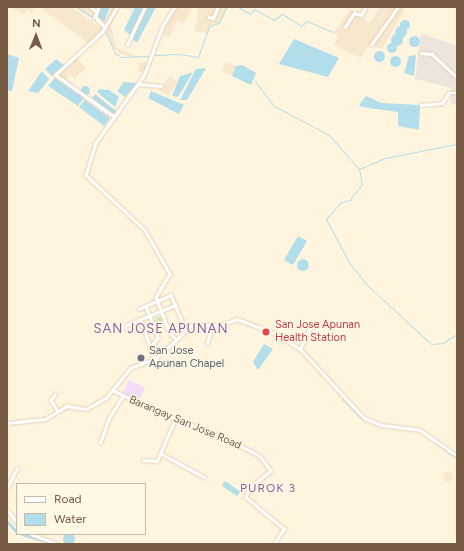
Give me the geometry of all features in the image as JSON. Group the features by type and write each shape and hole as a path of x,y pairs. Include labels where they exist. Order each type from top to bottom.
{"street":[{"path":"91,7 97,12"},
{"path":"99,7 95,17 105,28"},
{"path":"114,117 55,75 105,28 117,7"},
{"path":"127,45 145,7"},
{"path":"175,7 138,84 94,148 86,175 145,230 170,274 157,294 161,310 176,339"},
{"path":"209,17 213,18 218,7"},
{"path":"345,27 354,13 361,15 366,7"},
{"path":"372,45 398,7"},
{"path":"420,53 432,54 457,77"},
{"path":"138,84 161,86"},
{"path":"421,105 442,103 450,93 457,93"},
{"path":"139,309 171,295 186,330"},
{"path":"127,325 174,305"},
{"path":"146,306 158,338 150,348"},
{"path":"140,319 155,359"},
{"path":"7,424 45,419 67,406 86,409 113,390 130,368 155,359 186,330 198,324 212,325 245,320 300,349 364,418 381,425 420,430 457,456"},
{"path":"207,344 212,325"},
{"path":"300,349 310,328"},
{"name":"Barangay San Jose Road","path":"113,390 175,419 226,438 260,456 271,471 250,487 248,500 284,530 275,544"},
{"path":"56,394 51,400 58,411"},
{"path":"100,443 109,418 123,396"},
{"path":"143,460 157,461 175,419"},
{"path":"160,453 204,477"},
{"path":"7,488 17,468"},
{"path":"7,510 16,522"},
{"path":"34,535 57,544"},
{"path":"46,544 50,540"}],"shaded area":[{"path":"7,7 35,7 32,13 27,10 23,14"},
{"path":"39,7 72,7 103,30 88,43"},
{"path":"76,7 90,7 97,12 96,20"},
{"path":"111,7 134,7 132,11 119,8 111,26 116,47 143,59 120,54 111,45 105,22"},
{"path":"175,7 192,7 184,24 177,21 169,37 161,33"},
{"path":"199,7 216,7 212,18 205,17 212,20 218,7 227,7 218,24 210,26 207,34 195,31"},
{"path":"380,7 406,7 382,49 370,45 361,58 334,46 338,35 333,33 351,9 370,23"},
{"path":"421,33 457,46 457,105 451,104 451,88 415,79"},
{"path":"76,58 86,67 75,79 70,74 65,81 58,76"},
{"path":"139,62 148,62 145,72 138,72"},
{"path":"225,62 236,66 232,76 222,72"},
{"path":"170,76 178,81 169,95 158,90"},
{"path":"129,380 145,388 138,402 122,394"},
{"path":"446,472 450,472 452,473 452,481 446,482 443,479 443,475"}],"green space":[{"path":"157,317 161,317 163,321 161,325 157,325 155,323 155,319"}],"water":[{"path":"101,7 110,7 104,22 98,16"},
{"path":"135,7 144,7 130,35 124,30"},
{"path":"145,7 156,7 137,43 131,38"},
{"path":"403,20 407,20 409,21 409,29 403,30 400,27 400,23"},
{"path":"399,26 403,26 407,32 403,38 399,38 395,34 395,30"},
{"path":"395,34 399,34 403,40 399,46 395,46 391,42 391,38"},
{"path":"414,35 418,37 420,41 418,45 414,47 410,45 408,41 410,37"},
{"path":"294,39 339,58 328,77 279,64"},
{"path":"390,43 394,43 397,48 394,53 390,53 387,50 387,46"},
{"path":"379,50 383,52 385,56 383,60 379,62 375,60 373,56 375,52"},
{"path":"7,54 19,58 12,91 7,91"},
{"path":"395,55 399,57 401,61 399,65 395,67 391,65 389,61 391,57"},
{"path":"416,55 414,76 404,73 409,56"},
{"path":"56,59 64,65 52,76 45,69"},
{"path":"242,65 256,73 251,85 232,76 236,66"},
{"path":"206,68 187,100 180,100 196,69"},
{"path":"42,71 49,79 38,93 28,91"},
{"path":"193,72 178,97 172,96 180,76"},
{"path":"55,78 84,98 78,106 48,86"},
{"path":"124,82 137,83 125,97 117,91"},
{"path":"85,85 90,90 85,95 80,90"},
{"path":"99,89 109,90 119,97 115,107 97,92"},
{"path":"151,91 184,105 179,114 148,98"},
{"path":"95,94 116,111 113,115 92,98"},
{"path":"366,96 381,103 420,105 419,130 398,126 398,112 362,107 359,105"},
{"path":"85,100 110,118 104,126 79,107"},
{"path":"298,236 307,241 293,265 284,260"},
{"path":"301,259 305,259 309,265 305,271 301,271 297,267 297,263"},
{"path":"264,344 273,349 258,370 253,362"},
{"path":"225,481 241,492 237,496 222,486"},
{"path":"65,535 73,535 75,537 75,541 71,545 67,545 63,541 63,537"}],"waterway":[{"path":"76,7 97,20"},
{"path":"153,55 179,54 198,57 209,26 219,23 226,7"},
{"path":"238,7 250,14 254,9 274,20 282,14 301,26 307,21 333,32"},
{"path":"105,30 115,53 121,57 150,56"},
{"path":"255,81 274,106 329,135 359,169 385,158 457,144"},
{"path":"359,169 362,184 350,200 341,202 326,219 349,262 366,284 431,344 443,343 457,334"},
{"path":"342,399 362,419 387,427"},
{"path":"428,437 457,459"},
{"path":"7,521 16,531"},
{"path":"25,535 46,541"}],"place":[{"name":"San Jose Apunan Health Station","path":"266,332"},
{"name":"San Jose Apunan Chapel","path":"141,358"}],"district":[{"name":"SAN JOSE APUNAN","path":"161,329"},
{"name":"PUROK 3","path":"268,489"}]}
